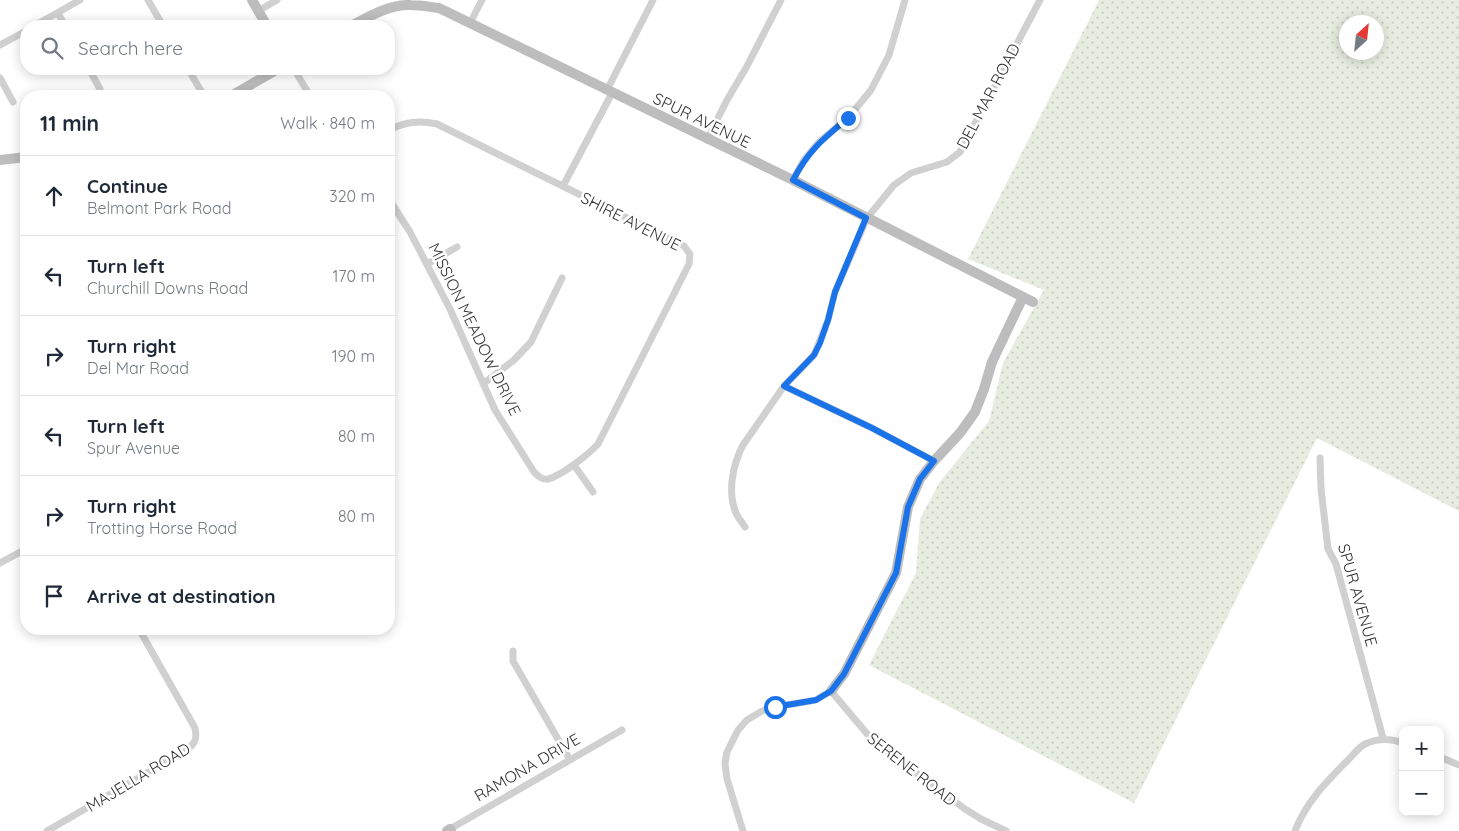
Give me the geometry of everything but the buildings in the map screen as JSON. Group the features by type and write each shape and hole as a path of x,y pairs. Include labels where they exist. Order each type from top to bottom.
{"street":[{"path":"45,20 80,0"},
{"path":"148,0 160,20"},
{"path":"252,0 263,20"},
{"path":"258,11 277,0"},
{"path":"470,23 482,0"},
{"path":"563,186 653,0"},
{"path":"707,140 781,0"},
{"path":"793,180 804,160 819,142 848,118 871,90 889,55 905,0"},
{"name":"DEL MAR ROAD","path":"745,527 736,513 732,498 735,465 743,445 784,386 814,355 828,320 835,292 866,218 894,185 911,174 947,162 960,152 1040,0"},
{"name":"SPUR AVENUE","path":"362,20 393,7 411,4 439,8 707,140 793,180 1033,302"},
{"path":"58,13 62,20"},
{"path":"0,45 20,34"},
{"path":"92,75 100,90"},
{"path":"192,75 200,90"},
{"path":"241,90 268,75"},
{"path":"298,75 306,90"},
{"path":"0,78 13,102"},
{"name":"SHIRE AVENUE","path":"395,128 409,122 437,124 684,246 690,254 688,264 598,444 591,452 549,479 542,479 534,472"},
{"path":"0,160 20,158"},
{"name":"MISSION MEADOW DRIVE","path":"395,208 410,232 450,309 495,410 534,472"},
{"path":"427,264 457,247"},
{"path":"483,384 514,360 531,342 562,278"},
{"path":"743,831 727,779 725,763 727,752 738,730 747,720 762,711 816,700 831,691 844,674 896,573 908,507 920,479 960,433 975,412 992,362 1023,297"},
{"path":"784,386 872,428 934,461"},
{"name":"SPUR AVENUE","path":"1320,458 1321,489 1328,549 1336,564 1383,738"},
{"path":"574,464 593,492"},
{"path":"0,563 20,552"},
{"name":"MAJELLA ROAD","path":"47,831 194,744 196,737 194,728 142,635"},
{"path":"513,651 513,661 570,760"},
{"name":"SERENE ROAD","path":"831,691 874,742 981,820 1006,831"},
{"name":"RAMONA DRIVE","path":"450,830 622,730"},
{"path":"1295,831 1312,799 1322,786 1364,744 1383,738 1399,741"},
{"path":"1444,758 1459,764"}],"shaded area":[{"path":"1099,0 1459,0 1459,511 1317,438 1134,803 869,665 916,573 920,519 939,483 989,421 1003,363 1044,290 968,259"}],"route":[{"path":"775,707 816,700 831,691 844,674 896,573 908,507 920,479 934,461 872,428 784,386 814,355 820,343 835,292 866,218 793,180 804,160 819,142 848,118"}]}
